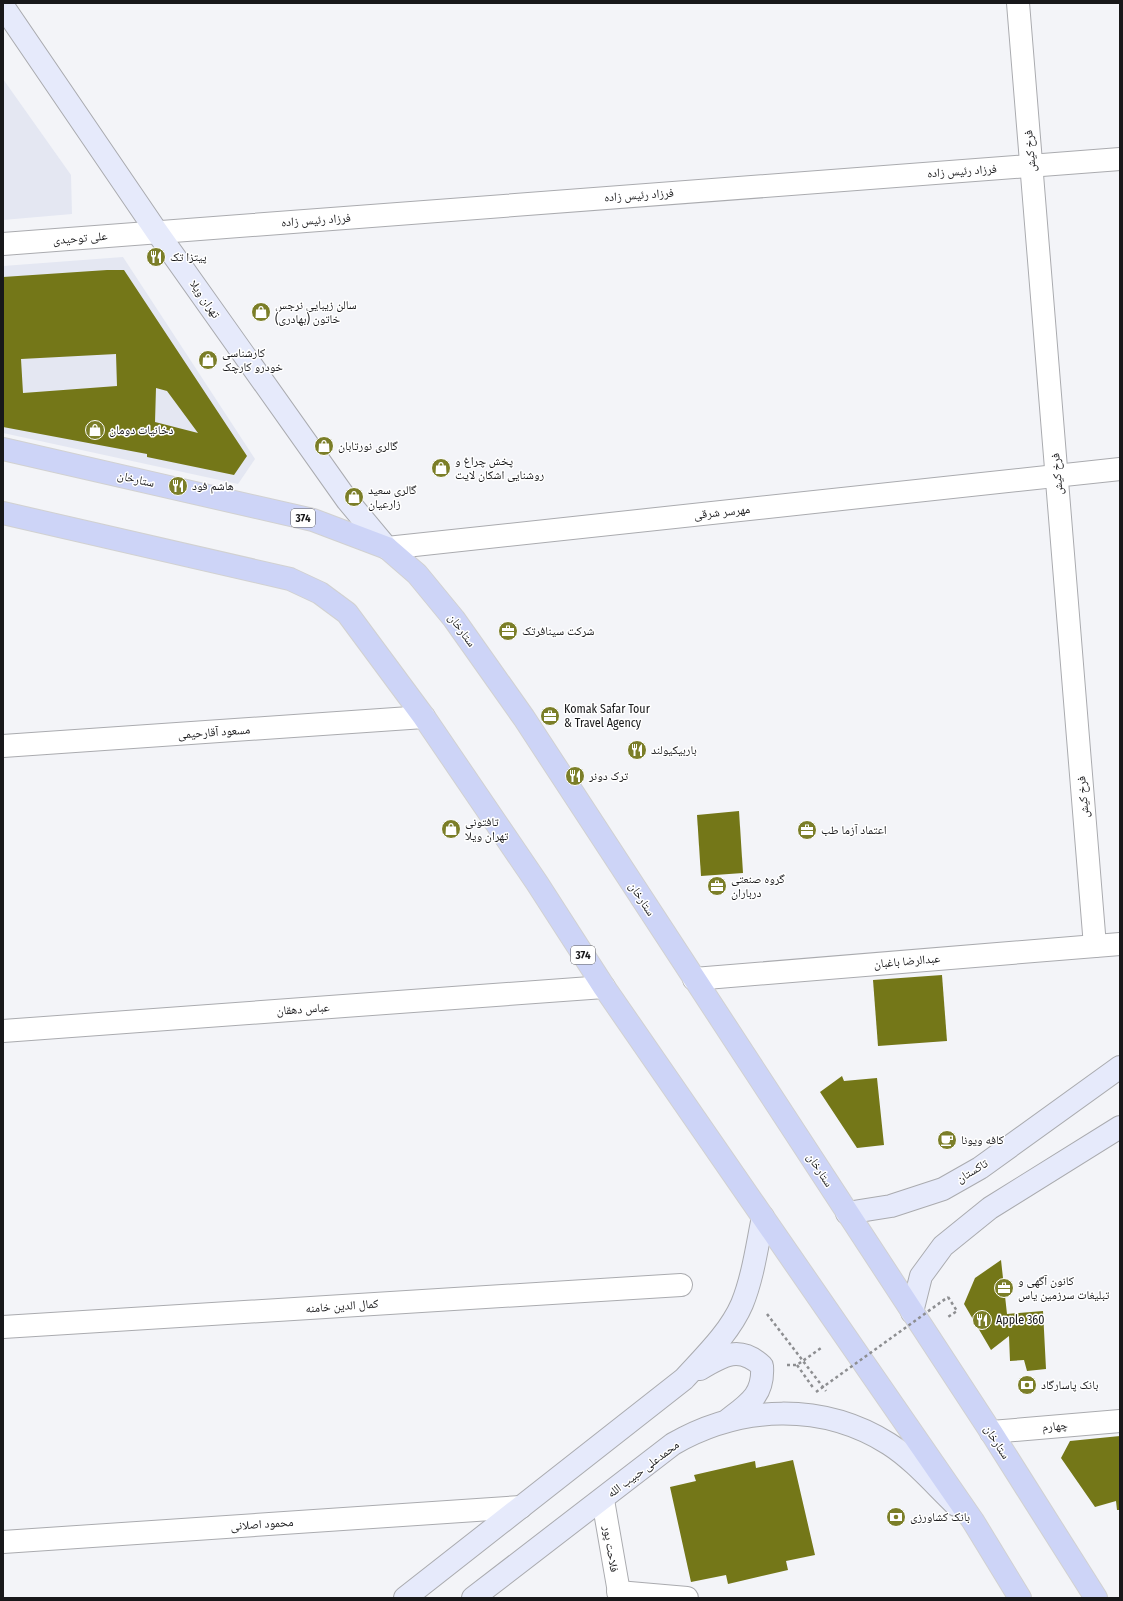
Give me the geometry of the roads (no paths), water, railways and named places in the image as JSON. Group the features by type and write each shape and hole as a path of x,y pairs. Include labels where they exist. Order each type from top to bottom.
{"main road":[{"name":"تهران ویلا","path":"3,6 12,30 347,500 387,548"},
{"name":"ستارخان","path":"3,448 313,520 387,548 417,574 454,619 524,718 991,1432 1096,1598"},
{"name":"374","path":"3,513 290,579 320,593 347,613 424,717 604,987 973,1521 1020,1598"},
{"name":"تاکستان","path":"848,1213 891,1206 943,1189 980,1168 1120,1067"},
{"path":"912,1312 921,1276 943,1246 990,1208 1120,1127"},
{"path":"684,1379 711,1350 733,1320 747,1288 763,1217"},
{"path":"405,1598 684,1379 722,1356 738,1353 752,1356 762,1366 763,1378 758,1391 751,1402 725,1422"},
{"name":"محمدعلی حبیب الله","path":"473,1598 603,1500 674,1444 688,1436 725,1422 751,1416 781,1413 811,1415 850,1424 890,1444 973,1521"}],"street":[{"name":"فرخ کیش","path":"1018,3 1095,946"},
{"name":"فرزاد رئیس زاده","path":"157,232 1120,159"},
{"name":"علی توحیدی","path":"3,244 157,232"},
{"name":"مهرسر شرقی","path":"387,548 1120,469"},
{"name":"مسعود آقارحیمی","path":"3,746 424,717"},
{"name":"عبدالرضا باغبان","path":"694,978 1120,944"},
{"name":"عباس دهقان","path":"3,1031 604,987"},
{"name":"کمال الدین خامنه","path":"3,1327 680,1285"},
{"name":"چهارم","path":"991,1432 1120,1421"},
{"name":"فلاحت پور","path":"603,1500 619,1595"},
{"name":"محمود اصلانی","path":"3,1542 521,1507"},
{"path":"619,1595 687,1598"}],"place":[{"name":"پیتزا تک","path":"156,257"},
{"name":"سالن زیبایی نرجس خاتون (بهادری)","path":"261,312"},
{"name":"کارشناسی خودرو کارچک","path":"208,360"},
{"name":"دخانیات دومان","path":"95,430"},
{"name":"گالری نورتابان","path":"324,446"},
{"name":"پخش چراغ و روشنایی اشکان لایت","path":"441,468"},
{"name":"هاشم فود","path":"178,486"},
{"name":"گالری سعید زارعیان","path":"354,497"},
{"name":"شرکت سینافرتک","path":"508,631"},
{"name":"Komak Safar Tour & Travel Agency","path":"550,716"},
{"name":"باربیکیولند","path":"637,750"},
{"name":"ترک دونر","path":"575,776"},
{"name":"تافتونی تهران ویلا","path":"451,829"},
{"name":"اعتماد آزما طب","path":"807,830"},
{"name":"گروه صنعتی درباران","path":"717,886"},
{"name":"کافه ویونا","path":"947,1140"},
{"name":"کانون آگهی و تبلیغات سرزمین یاس","path":"1004,1288"},
{"name":"Apple 360","path":"982,1320"},
{"name":"بانک پاسارگاد","path":"1027,1385"},
{"name":"بانک کشاورزی","path":"896,1517"}]}
